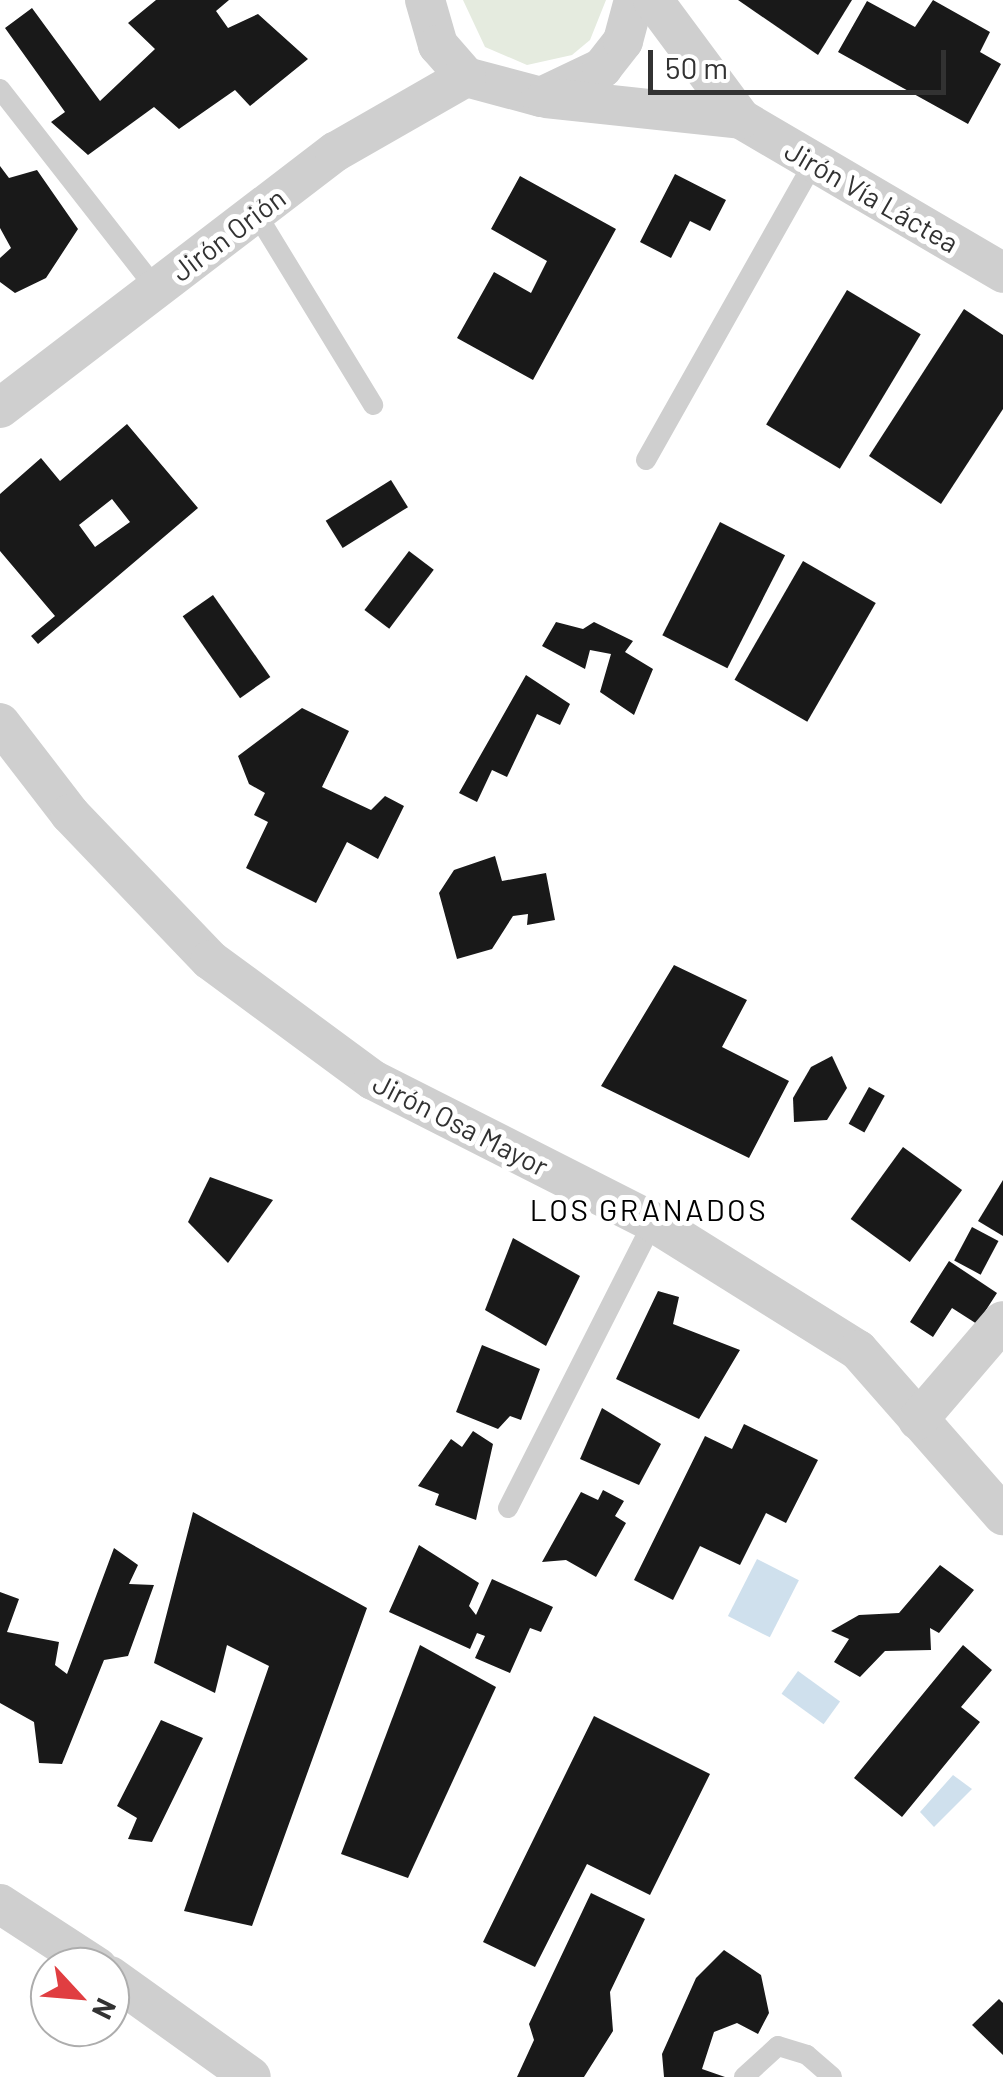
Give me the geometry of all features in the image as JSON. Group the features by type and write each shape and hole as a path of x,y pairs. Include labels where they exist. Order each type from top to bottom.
{"street":[{"path":"541,97 602,68 623,41 634,0"},
{"name":"Jirón Vía Láctea","path":"653,0 741,119 1003,273"},
{"path":"424,1 438,46 466,77"},
{"name":"Jirón Vía Láctea","path":"466,77 541,97 741,119"},
{"name":"Jirón Orión","path":"0,408 335,152 466,77"},
{"name":"Jirón Osa Mayor","path":"0,723 70,814 210,960 373,1080 653,1222 858,1350 1003,1515"},
{"path":"918,1420 1003,1321"},
{"path":"0,1904 66,1947"},
{"path":"130,1990 251,2077"}],"lane":[{"path":"0,89 156,289"},
{"path":"646,460 814,162"},
{"path":"256,213 373,405"},
{"path":"508,1508 653,1222"},
{"path":"744,2077 778,2046 807,2054 832,2077"}],"shaded area":[{"path":"463,0 606,0 590,40 572,55 527,65 485,47"}],"water":[{"path":"757,1559 799,1580 770,1637 728,1616"},
{"path":"798,1671 840,1702 824,1724 782,1694"},
{"path":"953,1775 972,1789 934,1827 920,1812"}],"building":[{"path":"156,0 229,0 216,11 228,28 258,14 308,59 250,106 235,90 179,129 154,107 88,155 51,122 65,112 5,28 32,8 100,101 155,49 128,23"},
{"path":"738,0 852,0 818,55"},
{"path":"933,0 990,32 980,52 1001,64 968,124 838,52 867,1 915,27"},
{"path":"0,166 9,178 37,170 78,229 46,278 15,293 0,282 0,258 11,248 0,228"},
{"path":"675,174 726,200 710,231 690,221 671,258 640,242"},
{"path":"520,176 616,229 533,380 457,338 494,272 531,293 547,261 491,229"},
{"path":"847,290 921,334 840,469 766,425"},
{"path":"964,309 1003,335 1003,409 941,504 869,456"},
{"path":"127,424 198,508 38,644 31,636 55,616 0,551 0,494 41,458 60,481","holes":["112,499 130,522 95,547 79,525"]},
{"path":"391,480 408,507 343,548 326,521"},
{"path":"720,522 785,555 727,668 662,635"},
{"path":"409,551 434,570 389,629 364,610"},
{"path":"803,561 876,603 807,722 734,680"},
{"path":"213,595 270,677 240,698 183,616"},
{"path":"556,622 583,629 594,622 633,641 625,652 653,669 634,715 600,692 611,654 590,650 585,669 542,646"},
{"path":"526,675 570,704 560,725 537,714 507,777 492,770 477,802 459,793"},
{"path":"302,708 349,731 322,787 371,810 385,796 404,806 378,859 347,842 316,903 246,868 268,822 254,815 265,793 249,784 238,756"},
{"path":"495,856 502,881 546,873 555,920 527,925 528,914 513,916 492,949 457,959 439,893 454,870"},
{"path":"674,965 747,1000 722,1047 789,1081 749,1158 601,1086"},
{"path":"832,1056 847,1088 827,1120 794,1122 793,1098 811,1067"},
{"path":"869,1087 885,1096 864,1132 849,1124"},
{"path":"903,1147 962,1190 910,1262 851,1219"},
{"path":"210,1177 273,1200 228,1263 188,1222"},
{"path":"1003,1180 1003,1236 978,1221"},
{"path":"972,1227 998,1241 981,1275 954,1261"},
{"path":"513,1238 580,1276 546,1346 485,1310"},
{"path":"949,1261 997,1293 977,1324 952,1308 933,1337 910,1322"},
{"path":"658,1291 679,1297 673,1324 740,1350 699,1419 616,1379"},
{"path":"482,1345 540,1369 521,1420 510,1416 498,1429 456,1412"},
{"path":"602,1408 661,1444 639,1485 580,1459"},
{"path":"744,1424 818,1460 786,1523 766,1513 740,1565 700,1546 673,1600 634,1580 705,1436 732,1449"},
{"path":"473,1431 493,1444 476,1520 435,1505 439,1494 418,1486 451,1439 462,1447"},
{"path":"603,1490 624,1501 615,1516 626,1523 596,1577 566,1560 542,1562 581,1492 598,1500"},
{"path":"193,1512 367,1608 252,1926 184,1911 269,1666 227,1645 215,1693 154,1663"},
{"path":"419,1545 479,1583 469,1606 476,1615 492,1579 553,1607 541,1632 530,1628 510,1673 475,1658 485,1636 477,1633 470,1649 389,1612"},
{"path":"114,1548 138,1565 129,1584 154,1585 128,1656 104,1660 62,1764 39,1763 34,1722 0,1703 0,1592 19,1599 7,1632 59,1642 55,1665 67,1674"},
{"path":"940,1565 974,1590 939,1633 930,1628 931,1650 885,1651 860,1677 834,1662 849,1639 831,1631 859,1615 899,1613"},
{"path":"420,1645 496,1687 408,1878 341,1854"},
{"path":"963,1645 992,1670 961,1707 980,1722 902,1817 854,1778"},
{"path":"594,1716 710,1774 650,1895 587,1864 535,1967 483,1942"},
{"path":"161,1720 203,1738 152,1842 128,1839 137,1818 117,1806"},
{"path":"591,1893 645,1919 610,1992 613,2031 584,2077 517,2077 534,2040 529,2024"},
{"path":"724,1950 761,1975 769,2013 758,2034 737,2023 714,2032 702,2069 725,2077 664,2077 662,2054 696,1978"},
{"path":"999,1999 1003,2003 1003,2055 972,2025"}],"district":[{"name":"LOS GRANADOS","path":"649,1209"}]}
